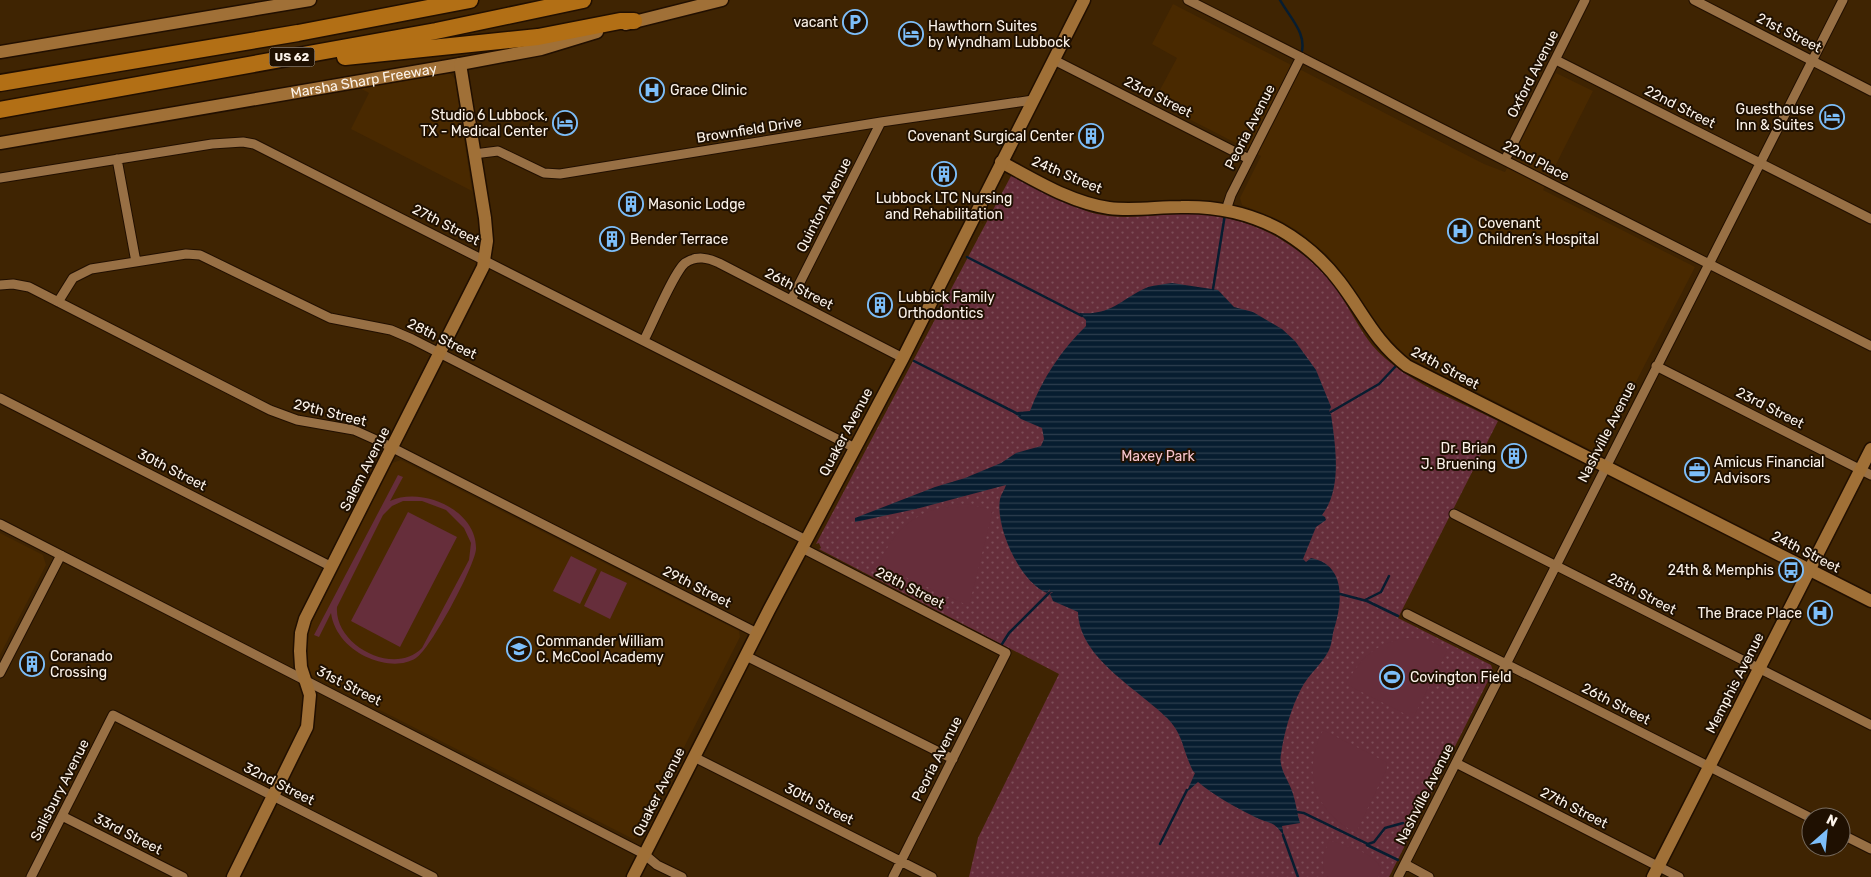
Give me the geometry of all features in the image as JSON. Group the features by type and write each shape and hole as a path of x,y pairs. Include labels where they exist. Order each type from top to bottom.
{"highway":[{"path":"298,33 339,15 417,0"},
{"name":"US 62","path":"0,83 298,33 470,0"},
{"name":"US 62","path":"0,110 436,30 583,0"},
{"path":"211,72 538,37 620,21 634,21"}],"street":[{"path":"0,52 310,0"},
{"name":"Marsha Sharp Freeway","path":"0,143 541,49 634,21 722,0"},
{"name":"Quaker Avenue","path":"632,877 757,633 902,358 1084,0"},
{"name":"22nd Place","path":"1188,0 1871,346"},
{"name":"Oxford Avenue","path":"1505,160 1585,0"},
{"name":"21st Street","path":"1694,0 1871,91"},
{"name":"Nashville Avenue","path":"1398,877 1843,0"},
{"name":"Peoria Avenue","path":"1226,210 1249,159 1301,57"},
{"name":"23rd Street","path":"1054,60 1249,159"},
{"name":"22nd Street","path":"1556,60 1871,219"},
{"name":"Salem Avenue","path":"233,877 307,727 310,696 300,667 301,633 305,619 393,448 485,260 485,218 460,64"},
{"name":"Brownfield Drive","path":"474,154 498,151 544,173 560,174 881,122 1034,100"},
{"name":"Quinton Avenue","path":"791,300 881,122"},
{"name":"27th Street","path":"0,178 212,144 243,142 254,144 855,448"},
{"path":"118,159 136,262"},
{"name":"24th Street","path":"1002,162 1046,185 1092,204 1124,209 1181,207 1226,210 1260,220 1280,230 1310,251 1339,281 1375,336 1407,366 1871,601"},
{"name":"28th Street","path":"58,302 67,284 80,273 91,269 186,254 200,255 330,318 391,330 440,353 804,544 1006,653"},
{"name":"26th Street","path":"644,340 682,266 698,258 710,260 902,358"},
{"name":"29th Street","path":"0,285 29,287 270,410 297,420 354,430 757,633"},
{"name":"23rd Street","path":"1656,366 1866,473"},
{"name":"30th Street","path":"0,398 332,567"},
{"name":"Memphis Avenue","path":"1656,872 1810,570 1866,473 1871,449"},
{"name":"25th Street","path":"1454,514 1871,725"},
{"name":"31st Street","path":"0,524 644,854 657,865 682,877"},
{"path":"0,673 61,555"},
{"name":"26th Street","path":"1407,614 1801,813"},
{"name":"Peoria Avenue","path":"893,877 1006,653"},
{"path":"746,656 953,759"},
{"name":"32nd Street","path":"113,715 433,877"},
{"name":"Salisbury Avenue","path":"31,877 113,715"},
{"name":"30th Street","path":"694,757 932,877"},
{"name":"27th Street","path":"1456,763 1656,872 1679,877"},
{"name":"33rd Street","path":"62,816 183,877"},
{"path":"1851,839 1871,849"},
{"path":"1404,864 1429,877"}],"shaded area":[{"name":"Covenant Children’s Hospital","path":"1173,4 1484,164 1505,172 1556,73 1593,91 1543,190 1695,267 1599,454 1406,356 1380,329 1348,281 1327,255 1301,233 1281,221 1242,205 1240,198 1261,156 1154,101 1177,58 1152,44"},
{"path":"449,72 455,79 472,191 351,129 369,93 356,86 375,87 376,84"},
{"name":"Commander William C. McCool Academy","path":"401,460 739,631 740,637 639,836 633,839 311,675 305,654 307,632 311,620 392,463"},
{"path":"0,533 43,555 46,565 0,655"}],"green space":[{"name":"Maxey Park","path":"1011,176 1031,183 1086,211 1097,214 1127,217 1176,214 1205,215 1249,224 1276,236 1306,257 1328,278 1367,338 1385,358 1431,389 1498,421 1398,618 1491,665 1493,671 1389,877 969,877 978,838 1059,674 819,549 821,548 819,543 816,544"},
{"path":"398,475 403,477 390,501 403,497 432,499 458,513 467,523 474,535 476,549 474,558 441,624 423,652 416,658 405,663 392,664 362,655 349,646 339,634 331,613 319,637 314,635","holes":["403,501 422,501 446,510 464,528 471,543 469,560 422,648 410,656 396,659 382,658 368,653 345,634 339,621 337,607 383,515 392,506"]},
{"path":"966,504 993,510 969,606 879,565 902,528 912,520 936,509"},
{"path":"408,512 457,537 400,647 351,621"},
{"path":"571,556 597,569 580,604 553,591"},
{"path":"601,571 627,583 610,619 584,606"},
{"name":"Covington Field","path":"1410,638 1425,639 1448,649 1413,718 1346,684 1364,658 1372,652 1389,643"},
{"path":"1323,730 1386,762 1387,768 1356,833 1341,824 1330,813 1315,789 1313,761"},
{"path":"1329,840 1359,850 1373,858 1381,869 1378,877 1324,877 1323,858"}],"water":[{"path":"1172,283 1218,290 1234,307 1253,312 1282,329 1295,341 1316,370 1331,407 1328,414 1331,414 1336,466 1333,492 1329,504 1322,515 1326,520 1316,527 1303,559 1306,562 1311,558 1323,562 1331,569 1339,587 1339,608 1329,649 1301,689 1286,729 1280,759 1293,794 1300,823 1282,826 1284,836 1273,825 1232,805 1210,792 1198,782 1188,791 1185,790 1188,789 1195,773 1190,766 1183,744 1172,723 1099,658 1088,644 1081,629 1078,612 1053,601 1050,594 1053,592 1049,593 1050,589 1047,593 1037,587 1019,566 1001,524 1000,499 1006,485 916,509 855,522 855,518 935,487 965,478 1001,463 1016,453 1041,446 1044,439 1042,428 1021,419 1013,412 1019,415 1017,412 1030,411 1040,387 1054,365 1069,344 1086,326 1086,320 1079,313 1100,312 1148,287"}],"waterway":[{"path":"1280,0 1300,33 1303,47 1301,55"},
{"path":"1213,289 1225,214"},
{"path":"967,257 1082,316"},
{"path":"914,361 1020,415"},
{"path":"1329,413 1379,384 1395,367"},
{"path":"1365,600 1381,592 1389,576"},
{"path":"1002,644 1009,633 1049,593"},
{"path":"1340,594 1367,601 1398,616"},
{"path":"1160,844 1187,790"},
{"path":"1297,812 1304,813 1368,844 1374,842 1385,828 1403,823"},
{"path":"1283,835 1298,877"},
{"path":"1367,845 1398,860"}],"place":[{"name":"vacant","path":"855,22"},
{"name":"Hawthorn Suites by Wyndham Lubbock","path":"911,34"},
{"name":"Grace Clinic","path":"652,90"},
{"name":"Guesthouse Inn & Suites","path":"1832,117"},
{"name":"Studio 6 Lubbock, TX - Medical Center","path":"565,123"},
{"name":"Covenant Surgical Center","path":"1091,136"},
{"name":"Lubbock LTC Nursing and Rehabilitation","path":"944,174"},
{"name":"Masonic Lodge","path":"631,204"},
{"name":"Covenant Children’s Hospital","path":"1460,231"},
{"name":"Bender Terrace","path":"612,239"},
{"name":"Lubbick Family Orthodontics","path":"880,305"},
{"name":"Dr. Brian J. Bruening","path":"1514,456"},
{"name":"Amicus Financial Advisors","path":"1697,470"},
{"name":"24th & Memphis","path":"1791,570"},
{"name":"The Brace Place","path":"1820,613"},
{"name":"Commander William C. McCool Academy","path":"519,649"},
{"name":"Coranado Crossing","path":"32,664"},
{"name":"Covington Field","path":"1392,677"}]}
